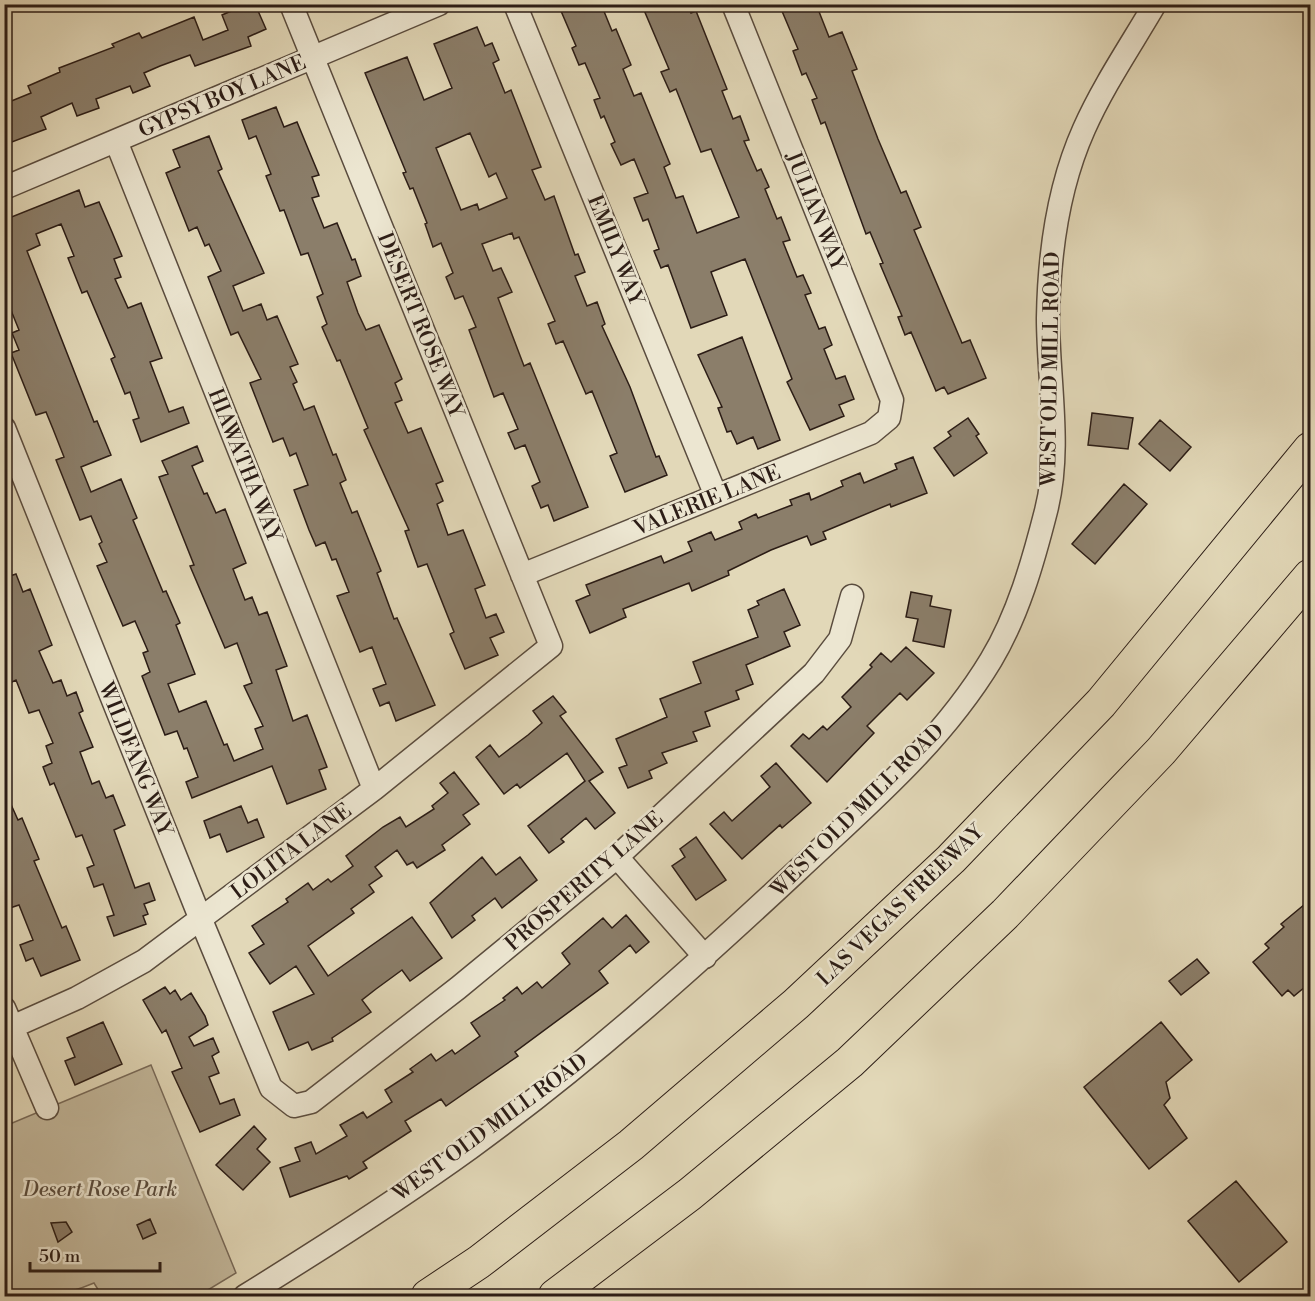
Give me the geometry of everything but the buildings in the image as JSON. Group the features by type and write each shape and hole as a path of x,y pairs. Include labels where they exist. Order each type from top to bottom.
{"highway":[{"name":"LAS VEGAS FREEWAY","path":"429,1296 479,1262 631,1145 796,1004 951,859 1101,703 1311,449"},
{"path":"555,1296 690,1194 850,1062 1005,914 1161,751 1311,576"}],"street":[{"name":"DESERT ROSE WAY","path":"291,4 551,646"},
{"name":"GYPSY BOY LANE","path":"4,188 439,4"},
{"name":"EMILY WAY","path":"515,4 716,496"},
{"name":"JULIAN WAY","path":"733,4 892,400 889,418"},
{"name":"WEST OLD MILL ROAD","path":"245,1296 470,1148 588,1056 705,957 905,770 952,716 991,660 1017,610 1047,507 1053,452 1048,316 1053,241 1065,182 1083,129 1155,4"},
{"name":"HIAWATHA WAY","path":"116,141 374,789"},
{"name":"VALERIE LANE","path":"522,575 872,433 889,418"},
{"name":"WILDFANG WAY","path":"4,428 201,920 271,1088"},
{"name":"PROSPERITY LANE","path":"271,1088 294,1106 310,1102 458,988 617,857 814,673 840,639 852,596"},
{"name":"LOLITA LANE","path":"8,1018 77,998 135,966 201,920 374,789 551,646"},
{"path":"617,857 705,957"},
{"path":"8,1018 46,1108"}],"green space":[{"name":"Desert Rose Park","path":"151,1065 236,1273 198,1296 102,1296 94,1283 72,1291 49,1295 27,1294 5,1286 5,1126"}]}
